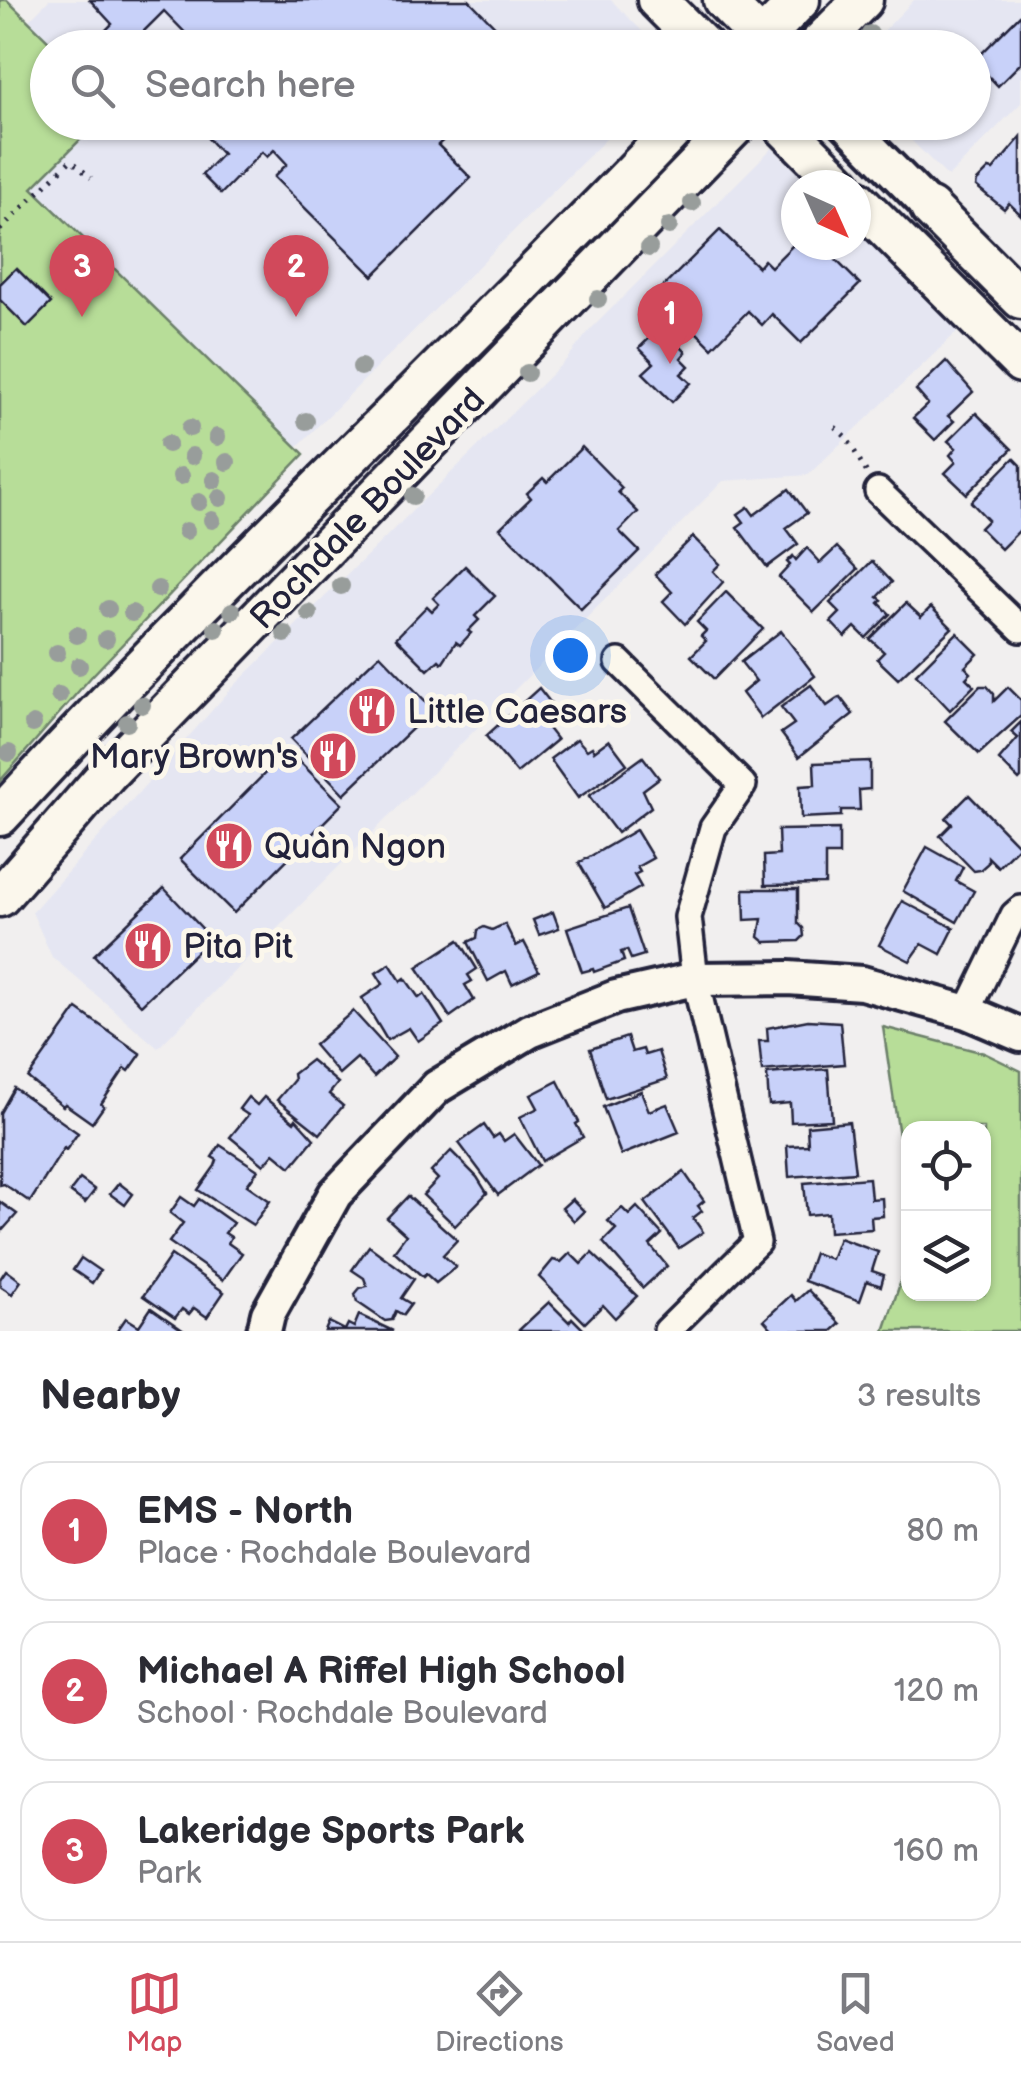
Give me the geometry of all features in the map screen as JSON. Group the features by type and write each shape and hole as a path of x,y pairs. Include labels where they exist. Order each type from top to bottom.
{"main road":[{"path":"658,0 687,30"},
{"path":"723,0 749,30"},
{"path":"775,30 800,0"},
{"path":"833,30 864,0"},
{"name":"Rochdale Boulevard","path":"0,816 100,708 662,140"},
{"name":"Rochdale Boulevard","path":"0,898 108,773 722,140"},
{"path":"797,140 827,170"},
{"path":"930,208 1021,298"},
{"path":"871,214 1021,362"}],"street":[{"path":"863,140 930,208"},
{"path":"878,492 1021,630"},
{"path":"620,662 743,785 713,828 688,917 695,979 757,1242 667,1331"},
{"path":"967,1012 1021,908"},
{"path":"264,1331 268,1314 335,1194 436,1086 530,1031 616,997 695,979 788,978 862,983 967,1012 1021,1035"}],"path":[{"path":"0,230 71,160 90,178"},
{"path":"835,427 847,438 878,492"}],"shaded area":[{"path":"49,0 611,0 641,30 37,30 28,21"},
{"path":"914,0 1021,0 1021,103 991,133 991,30 885,30"},
{"path":"80,140 605,140 297,447 32,187"},
{"path":"911,140 984,140 948,177"},
{"path":"772,148 795,170 781,170 781,260 871,260 871,245 958,331 808,475 723,481 158,1048 52,957 32,912 232,688 566,360 590,330"}],"green space":[{"path":"0,0 7,0 38,30 30,30 30,140 80,140 32,188 304,454 92,676 0,781"},
{"path":"883,1027 984,1053 1021,1071 1021,1331 884,1331 901,1281 901,1301 991,1301 991,1121 901,1121 901,1149"}],"building":[{"path":"90,0 469,0 498,30 182,30 164,11 145,30 106,30 112,24"},
{"path":"1021,14 1021,63 998,86 991,79 991,44"},
{"path":"1021,137 1021,215 1009,203 1004,209 976,186"},
{"path":"209,140 443,140 438,145 471,178 373,276 274,177 287,164 274,150 267,157 262,152 221,194 202,175 222,154"},
{"path":"720,230 758,267 764,260 771,267 781,257 836,260 860,284 801,343 772,314 762,325 748,311 712,348 657,293"},
{"path":"16,268 51,303 27,327 0,300 0,284"},
{"path":"661,327 686,352 681,358 689,366 681,374 691,383 672,402 643,373 654,363 639,348"},
{"path":"946,361 973,392 948,416 954,421 935,440 913,418 928,404 916,390"},
{"path":"976,413 1012,449 967,494 945,473 956,462 950,455 956,448 948,441"},
{"path":"582,447 622,488 618,492 638,512 619,531 639,551 581,609 500,528 531,498 527,493 543,478 547,482"},
{"path":"1014,458 1021,465 1021,529 1001,549 980,528 988,520 971,502"},
{"path":"789,489 807,513 786,528 798,544 767,567 737,527 744,522 738,514 748,507 754,515"},
{"path":"693,537 720,564 713,571 723,582 685,624 663,601 672,592 655,574"},
{"path":"837,547 858,569 814,612 779,577 790,565 787,562 793,556 796,560 807,548 819,564"},
{"path":"872,561 892,582 878,597 890,614 866,638 855,627 845,637 831,622 840,613 830,603"},
{"path":"465,566 495,596 475,616 479,620 468,631 471,633 460,645 456,642 442,663 439,660 428,670 396,638 427,606 432,611 439,604 433,598"},
{"path":"726,592 763,629 714,679 691,656 706,641 701,636 706,631 697,622"},
{"path":"906,603 921,617 931,607 952,628 898,679 877,659 884,652 870,639"},
{"path":"781,631 815,676 761,718 742,693 756,681 741,662"},
{"path":"957,633 978,654 965,667 971,673 966,678 974,686 950,710 916,674"},
{"path":"380,654 433,709 344,794 291,739"},
{"path":"811,685 827,706 840,697 853,714 799,757 781,733 794,724 781,707"},
{"path":"980,686 987,686 994,701 1008,687 1021,700 1021,716 979,754 945,721"},
{"path":"539,688 557,711 543,722 557,740 517,773 486,736"},
{"path":"1021,722 1019,780 999,760 1018,738 1011,732"},
{"path":"577,739 587,750 592,747 594,751 609,740 627,764 578,798 550,759"},
{"path":"288,750 342,804 234,913 180,859"},
{"path":"643,757 659,778 643,790 651,807 617,833 589,796"},
{"path":"870,761 870,789 859,790 860,810 841,810 841,816 801,818 800,786 815,785 814,763"},
{"path":"969,795 1019,846 998,867 988,857 988,863 974,871 940,836 952,824 946,818"},
{"path":"839,829 839,855 825,855 825,884 765,885 764,856 779,855 778,830"},
{"path":"636,830 653,858 637,867 640,872 634,875 641,887 605,908 579,863"},
{"path":"927,847 963,867 956,881 974,891 957,922 903,891"},
{"path":"164,888 211,938 141,1005 94,955"},
{"path":"744,889 798,889 798,923 804,936 799,941 765,942 759,937 762,919 745,920"},
{"path":"902,901 954,928 941,954 922,944 910,961 879,945"},
{"path":"628,908 644,955 631,959 627,950 621,952 624,961 594,972 582,972 567,928"},
{"path":"553,912 559,928 539,935 533,920"},
{"path":"505,924 516,946 524,942 539,971 512,984 506,971 488,981 468,942 477,938 478,930 484,927 492,930"},
{"path":"459,940 477,969 468,975 472,981 465,985 474,1000 450,1017 417,967"},
{"path":"390,964 419,998 424,994 443,1024 418,1041 409,1028 387,1040 362,998 383,984 376,973"},
{"path":"77,1009 141,1054 129,1071 125,1068 92,1123 28,1078"},
{"path":"353,1011 395,1057 374,1077 357,1058 339,1074 314,1045"},
{"path":"808,1020 840,1022 844,1064 762,1071 759,1041 768,1041 767,1028"},
{"path":"627,1037 632,1052 643,1049 645,1055 658,1051 667,1079 606,1099 590,1049"},
{"path":"311,1060 338,1083 329,1094 343,1106 320,1134 277,1100 294,1080 293,1074"},
{"path":"828,1069 832,1120 791,1122 790,1103 769,1105 767,1074"},
{"path":"558,1081 583,1137 542,1161 520,1117 538,1108 531,1095"},
{"path":"14,1088 78,1133 30,1202 0,1185 0,1113"},
{"path":"641,1091 649,1111 667,1104 679,1132 621,1155 603,1107"},
{"path":"248,1097 257,1105 264,1097 294,1122 296,1119 314,1139 291,1167 274,1153 264,1165 230,1137 248,1115 239,1109"},
{"path":"849,1122 855,1172 789,1177 787,1146 808,1145 807,1126"},
{"path":"484,1125 493,1138 499,1134 504,1141 514,1134 538,1165 498,1195 459,1143"},
{"path":"220,1145 258,1170 247,1185 270,1201 253,1225 198,1190 215,1166 217,1160 212,1157"},
{"path":"451,1151 487,1193 455,1226 423,1195 438,1179 431,1172"},
{"path":"684,1172 704,1201 698,1206 702,1211 693,1218 703,1232 679,1248 645,1202"},
{"path":"869,1178 871,1199 882,1198 883,1216 871,1217 872,1229 829,1232 828,1213 807,1215 804,1183"},
{"path":"80,1179 95,1190 85,1203 70,1192"},
{"path":"119,1183 133,1194 125,1205 110,1194"},
{"path":"408,1196 457,1240 443,1255 456,1267 436,1283 426,1274 423,1277 394,1251 406,1235 387,1218"},
{"path":"181,1197 194,1206 199,1199 233,1223 225,1233 231,1237 228,1243 242,1253 223,1280 169,1242 183,1223 170,1213"},
{"path":"572,1199 584,1211 574,1221 562,1208"},
{"path":"0,1202 17,1214 0,1233"},
{"path":"637,1207 662,1234 650,1245 667,1266 643,1288 603,1242 616,1229 608,1221 622,1208 629,1215"},
{"path":"839,1238 878,1252 872,1271 884,1275 881,1286 867,1281 860,1301 804,1281 814,1253 831,1259"},
{"path":"369,1246 414,1279 401,1298 411,1304 403,1315 396,1311 392,1320 385,1321 357,1302 355,1294 367,1286 364,1278 352,1270"},
{"path":"570,1253 581,1264 592,1253 637,1296 615,1318 603,1305 585,1323 539,1277 553,1260 561,1262"},
{"path":"171,1255 224,1292 207,1317 194,1308 189,1314 182,1309 175,1318 143,1296"},
{"path":"81,1258 100,1271 92,1283 73,1270"},
{"path":"6,1270 21,1281 12,1294 0,1286"},
{"path":"808,1290 840,1324 832,1331 774,1331 764,1320 791,1295 796,1301"},
{"path":"549,1302 569,1322 572,1318 585,1331 518,1331"},
{"path":"151,1308 184,1331 117,1331 126,1318 139,1326"},
{"path":"359,1315 393,1331 325,1331 329,1322 345,1330 348,1324 354,1327"}],"place":[{"name":"Lakeridge Sports Park","path":"82,317"},
{"name":"Michael A Riffel High School","path":"296,317"},
{"name":"EMS - North","path":"670,364"},
{"name":"Little Caesars","path":"372,711"},
{"name":"Mary Brown's","path":"333,756"},
{"name":"Quàn Ngon","path":"229,846"},
{"name":"Pita Pit","path":"148,946"}]}
